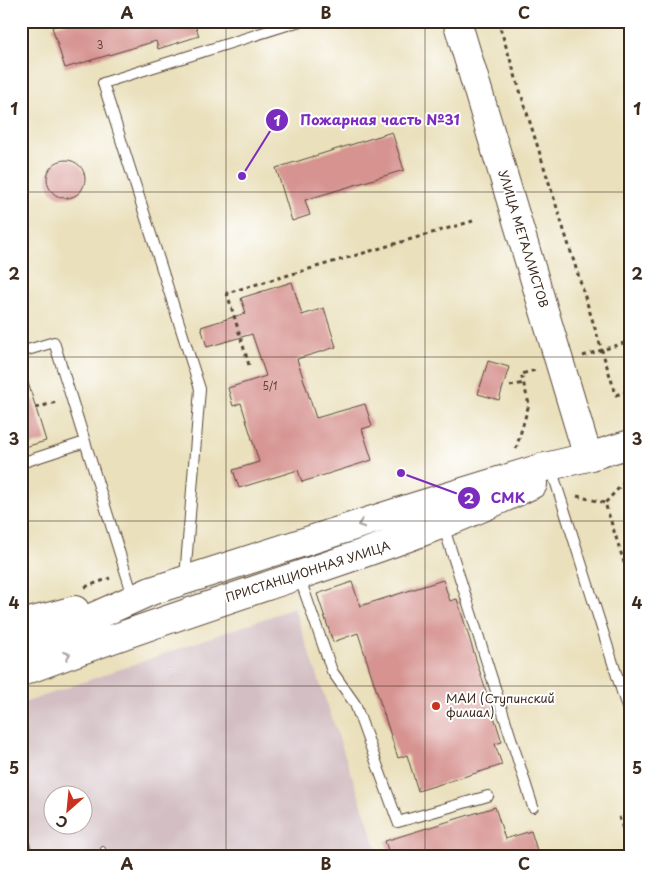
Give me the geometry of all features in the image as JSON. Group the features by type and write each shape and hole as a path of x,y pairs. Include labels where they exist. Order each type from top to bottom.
{"main road":[{"name":"УЛИЦА МЕТАЛЛИСТОВ","path":"457,21 588,457"},
{"name":"ПРИСТАНЦИОННАЯ УЛИЦА","path":"21,645 53,635 137,587 184,581 541,468 588,457 630,444"},
{"name":"ПРИСТАНЦИОННАЯ УЛИЦА","path":"21,672 146,626 403,541 499,501 588,457"},
{"path":"21,624 137,587"}],"lane":[{"path":"184,581 190,528 200,390 103,83 300,21"},
{"path":"21,352 54,342 85,442 137,587"},
{"path":"21,463 85,442"},
{"path":"553,474 630,717"},
{"path":"442,525 533,808"},
{"path":"299,575 332,671 355,704 398,822 488,796"},
{"path":"21,834 28,857"}],"path":[{"path":"498,21 616,395 630,390"},
{"path":"249,365 227,293 472,221"},
{"path":"602,350 630,342"},
{"path":"516,450 529,404 521,374"},
{"path":"510,386 524,383"},
{"path":"36,408 71,397"},
{"path":"606,504 630,476"},
{"path":"577,496 606,504"},
{"path":"606,504 630,581"},
{"path":"82,588 137,587"},
{"path":"619,817 630,850"}],"shaded area":[{"path":"294,608 380,857 21,857 21,704"}],"green space":[{"path":"21,275 25,295 21,314"}],"building":[{"path":"72,21 194,21 199,36 158,49 156,41 65,68 52,27"},
{"path":"392,132 404,170 305,200 310,215 292,221 276,168"},
{"path":"66,160 73,161 79,166 84,172 84,186 79,192 73,197 66,198 59,197 53,192 48,186 47,179 48,172 53,166 59,161"},
{"path":"292,282 302,315 324,308 336,347 297,359 316,418 365,404 372,426 362,429 372,460 302,482 298,470 239,488 233,470 259,462 241,403 233,406 228,388 266,376 252,334 207,347 201,327 246,313 241,298"},
{"path":"488,361 509,367 499,400 478,394"},
{"path":"26,376 46,441 21,448 21,377"},
{"name":"МАИ (Ступинский филиал)","path":"443,580 450,601 457,599 502,742 495,744 502,765 418,791 407,755 398,758 358,633 333,642 317,594 352,582 360,606"},
{"path":"495,807 505,839 531,831 539,857 390,857 385,841"}],"railway":[{"path":"101,857 103,849 102,857"}],"place":[{"name":"Пожарная часть №31","path":"242,176"},
{"name":"СМК","path":"401,473"},
{"name":"МАИ (Ступинский филиал)","path":"436,706"}]}
